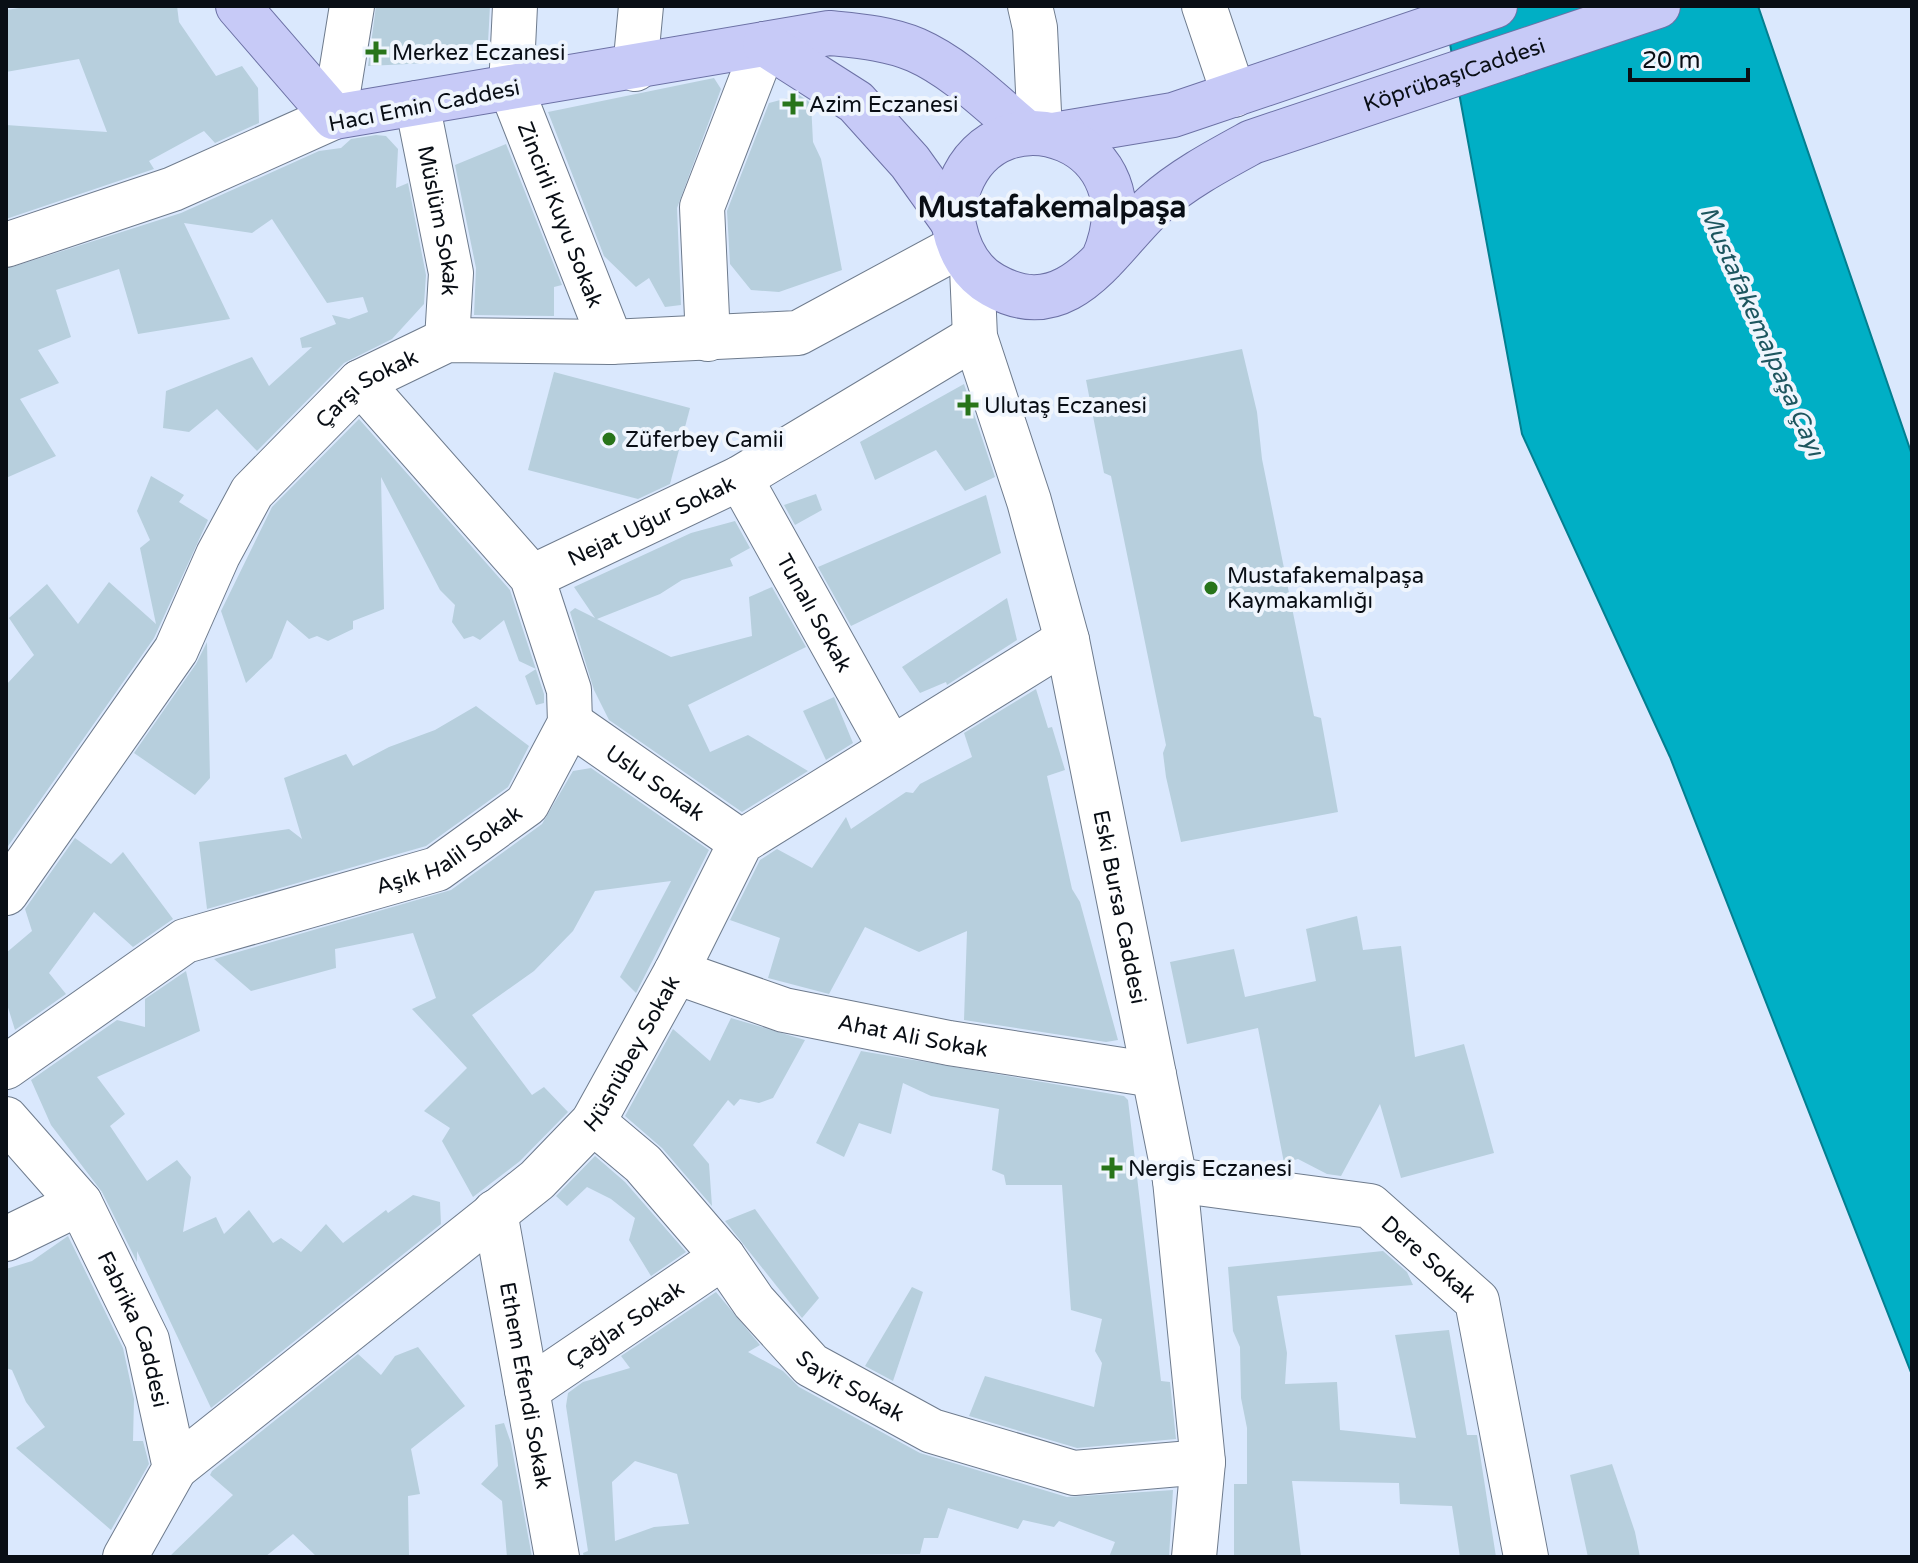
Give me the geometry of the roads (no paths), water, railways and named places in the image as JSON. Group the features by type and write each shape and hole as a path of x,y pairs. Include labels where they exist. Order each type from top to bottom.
{"main road":[{"path":"238,6 334,117"},
{"path":"962,245 955,197 973,163 1002,140 1161,118 1495,6"},
{"name":"KöprübaşıCaddesi","path":"1103,260 1156,203 1212,164 1252,142 1658,6"},
{"name":"Hacı Emin Caddesi","path":"334,117 635,69 829,33 877,38 917,51 1040,133"},
{"path":"765,44 856,102 910,162 962,245 991,284 1015,295 1040,296 1065,291 1086,278 1103,260 1114,235 1117,209 1110,183 1097,161 1077,144 1040,133"}],"street":[{"path":"334,117 352,6"},
{"path":"511,88 515,6"},
{"path":"635,69 641,6"},
{"path":"1030,6 1035,28 1040,133"},
{"path":"1204,6 1234,95"},
{"path":"708,339 702,207 765,44"},
{"name":"Zincirli Kuyu Sokak","path":"511,88 611,342"},
{"name":"Müslüm Sokak","path":"417,103 451,273 447,340"},
{"name":"Hacı Emin Caddesi","path":"6,245 173,189 334,117"},
{"name":"Eski Bursa Caddesi","path":"962,245 975,337 1029,501 1067,640 1175,1180 1203,1462 1194,1557"},
{"name":"Çarşı Sokak","path":"6,893 176,650 218,555 252,492 360,382 447,340 611,342 798,333 962,245"},
{"name":"Nejat Uğur Sokak","path":"532,577 740,478 975,337"},
{"path":"360,382 532,577 569,690 570,723"},
{"name":"Tunalı Sokak","path":"740,478 890,747"},
{"path":"741,842 1067,640"},
{"name":"Uslu Sokak","path":"570,723 741,842"},
{"name":"Aşık Halil Sokak","path":"6,1067 185,941 437,869 527,804 570,723"},
{"name":"Hüsnübey Sokak","path":"175,1468 537,1180 593,1122 676,972 741,842"},
{"name":"Ahat Ali Sokak","path":"676,972 784,1010 949,1043 1154,1075"},
{"name":"Fabrika Caddesi","path":"6,1119 80,1203 147,1340 175,1468"},
{"name":"Sayit Sokak","path":"593,1122 643,1164 723,1257 754,1302 811,1365 932,1431 1074,1473 1203,1462"},
{"name":"Dere Sokak","path":"1175,1180 1370,1206 1477,1301 1526,1557"},
{"path":"6,1239 80,1203"},
{"name":"Ethem Efendi Sokak","path":"495,1212 557,1557"},
{"name":"Çağlar Sokak","path":"527,1390 723,1257"},
{"path":"125,1557 175,1468"}],"water":[{"name":"Mustafakemalpaşa Çayı","path":"1443,6 1758,6 1912,455 1912,1375 1670,757 1522,434"}],"place":[{"name":"Merkez Eczanesi","path":"376,52"},
{"name":"Azim Eczanesi","path":"793,104"},
{"name":"Ulutaş Eczanesi","path":"968,405"},
{"name":"Züferbey Camii","path":"609,439"},
{"name":"Mustafakemalpaşa Kaymakamlığı","path":"1211,588"},
{"name":"Nergis Eczanesi","path":"1112,1168"}],"district":[{"name":"Mustafakemalpaşa","path":"1052,207"}]}
